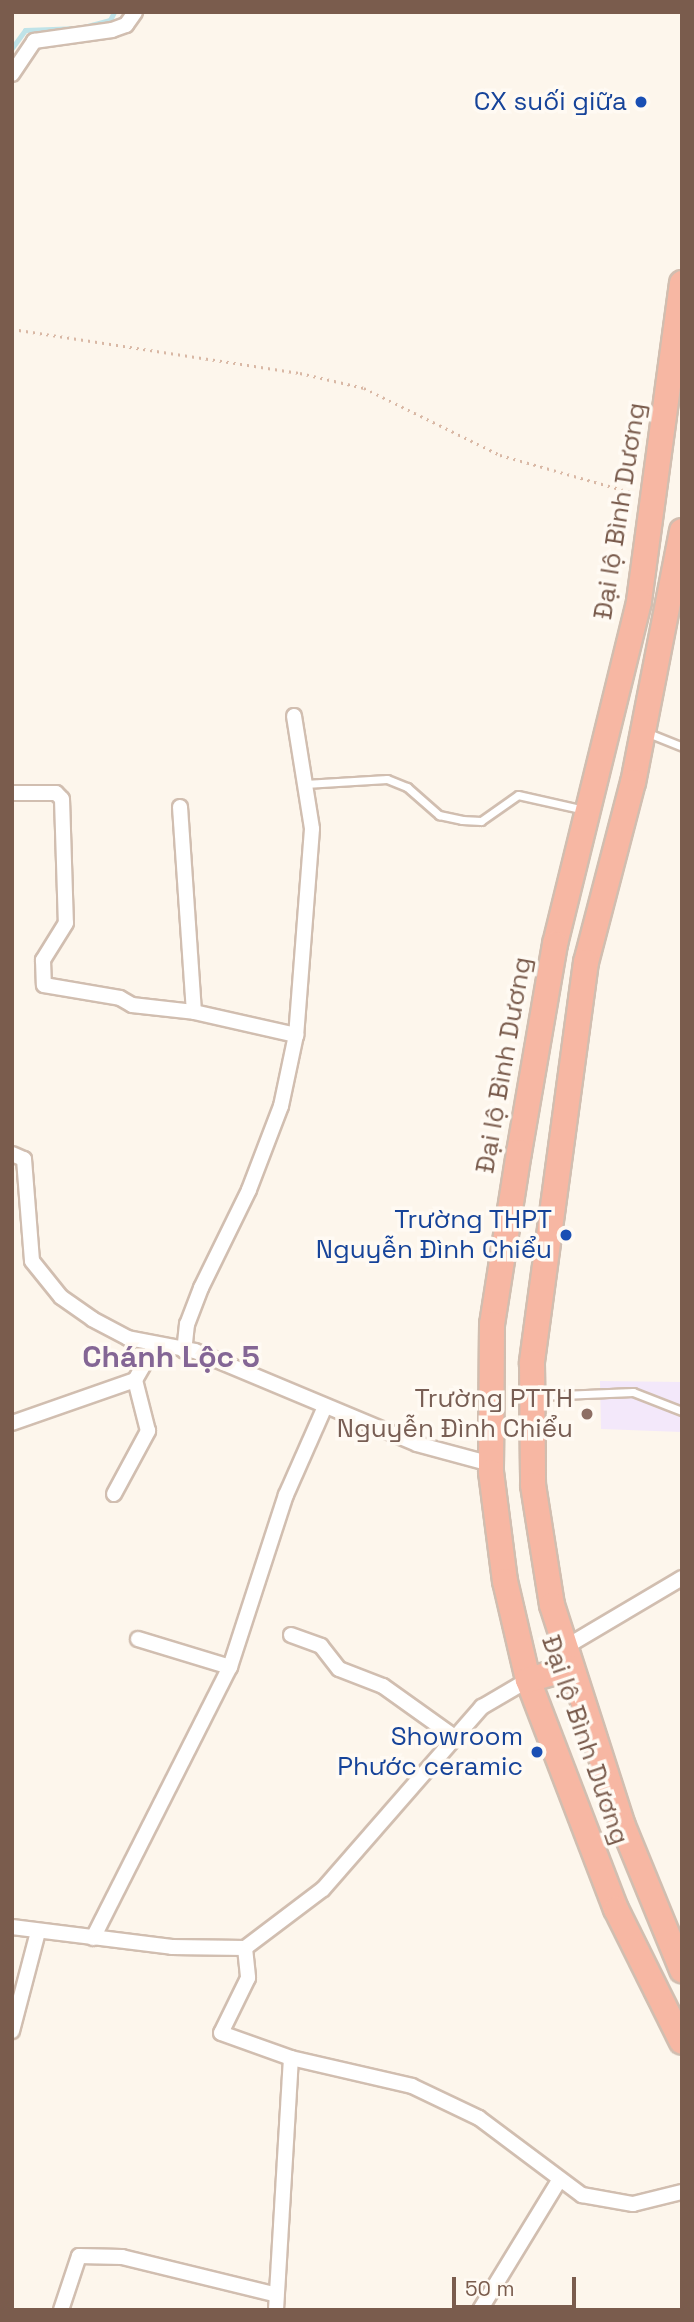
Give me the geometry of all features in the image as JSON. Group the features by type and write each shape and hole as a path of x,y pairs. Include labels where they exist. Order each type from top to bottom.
{"highway":[{"name":"Đại lộ Bình Dương","path":"682,283 639,602 590,811 555,944 494,1311 491,1464 505,1581 528,1680 616,1909 682,2042"},
{"name":"Đại lộ Bình Dương","path":"682,531 644,731 586,962 542,1264 533,1397 533,1485 567,1658 623,1826 682,1970"},
{"path":"528,1680 567,1658"}],"street":[{"path":"12,74 34,41 112,30 125,25 135,12"},
{"path":"184,1351 201,1287 249,1190 281,1106 296,1035 312,828 294,716"},
{"path":"12,793 56,793 62,799 66,923 43,960 44,985 120,998 132,1006 194,1012 296,1035"},
{"path":"180,807 183,902 194,1012"},
{"path":"12,1154 24,1159 32,1261 44,1280 93,1319 155,1346 184,1351 324,1409 429,1448 491,1464"},
{"path":"12,1423 135,1380 155,1346"},
{"path":"114,1494 148,1431 135,1380"},
{"path":"93,1938 230,1667 286,1495 324,1409"},
{"path":"567,1658 682,1578"},
{"path":"291,1635 321,1646 336,1667 383,1686 453,1737"},
{"path":"138,1639 230,1667"},
{"path":"12,1927 93,1938 245,1948 323,1889 453,1737 489,1702 528,1680"},
{"path":"12,2031 38,1932"},
{"path":"245,1948 248,1978 220,2033 291,2058 412,2086 479,2118 582,2195 633,2204 682,2192"},
{"path":"276,2310 274,2294 291,2058"},
{"path":"480,2310 560,2179"},
{"path":"61,2310 79,2256 122,2257 274,2294"}],"lane":[{"path":"644,731 682,747"},
{"path":"305,784 387,779 439,815 462,820 481,821 518,795 590,811"},
{"path":"533,1397 633,1392 660,1398 682,1411"}],"path":[{"path":"12,329 364,387 500,455 654,498"}],"shaded area":[{"path":"600,1381 682,1382 682,1432 601,1429"}],"waterway":[{"path":"12,48 25,30 80,28 110,20 114,12"}],"place":[{"name":"CX suối giữa","path":"641,102"},
{"name":"Trường THPT Nguyễn Đình Chiểu","path":"566,1235"},
{"name":"Trường PTTH Nguyễn Đình Chiểu","path":"587,1414"},
{"name":"Showroom Phước ceramic","path":"537,1752"}],"district":[{"name":"Chánh Lộc 5","path":"171,1357"}]}
